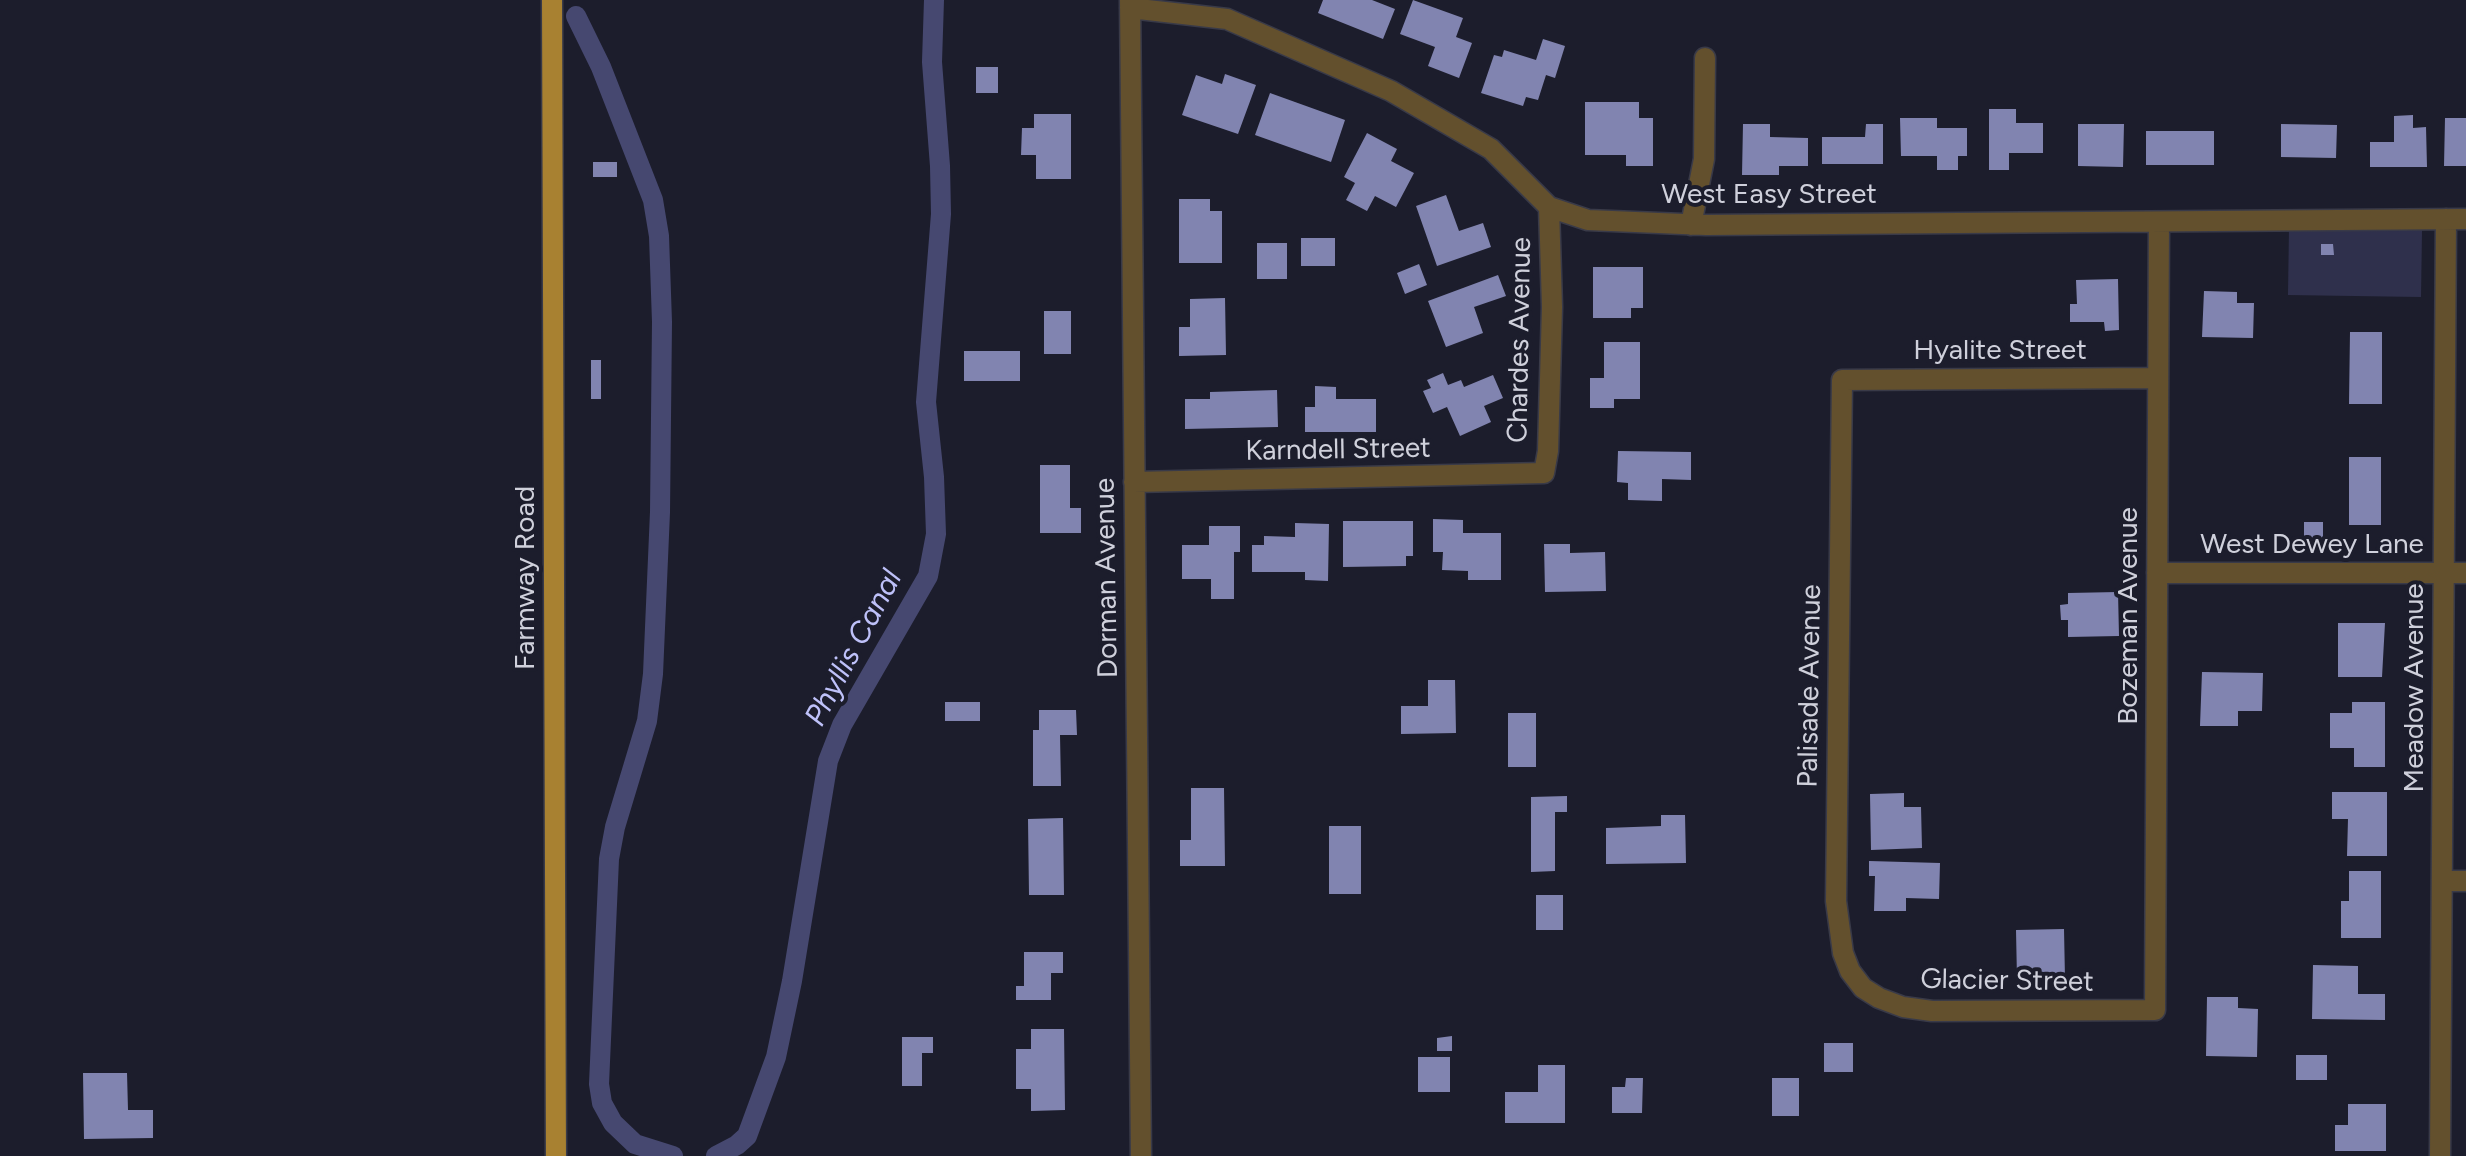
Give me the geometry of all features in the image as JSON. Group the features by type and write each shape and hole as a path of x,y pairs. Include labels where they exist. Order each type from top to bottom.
{"main road":[{"name":"Farmway Road","path":"552,0 556,1156"}],"street":[{"name":"West Easy Street","path":"1130,4 1227,19 1391,91 1491,149 1549,207 1588,220 1691,225 2456,219"},
{"name":"Dorman Avenue","path":"1130,4 1141,1156"},
{"path":"1691,225 1704,159 1705,58"},
{"name":"Chardes Avenue","path":"1544,473 1548,451 1552,307 1549,207"},
{"name":"Meadow Avenue","path":"2440,1156 2444,573 2456,219"},
{"name":"Bozeman Avenue","path":"2155,1010 2159,223"},
{"name":"Hyalite Street","path":"1842,380 2158,378"},
{"name":"Palisade Avenue","path":"1842,380 1836,901 1843,953 1850,971 1863,988"},
{"name":"Karndell Street","path":"1134,482 1544,473"},
{"name":"West Dewey Lane","path":"2157,573 2466,573"},
{"path":"2442,881 2466,881"},
{"name":"Glacier Street","path":"1863,988 1891,1003 1932,1011 2155,1010"}],"shaded area":[{"path":"2289,228 2422,230 2421,297 2288,295"}],"building":[{"path":"1323,0 1372,0 1395,9 1383,39 1318,13"},
{"path":"1413,0 1463,18 1456,37 1472,43 1459,78 1428,66 1435,47 1400,34"},
{"path":"1543,39 1565,46 1555,78 1546,75 1538,100 1526,97 1523,106 1481,93 1494,55 1502,57 1504,50 1536,60"},
{"path":"976,67 998,67 998,93 976,93"},
{"path":"1225,74 1256,85 1238,134 1182,115 1196,75 1222,84"},
{"path":"1270,93 1345,120 1331,162 1255,135"},
{"path":"1585,102 1639,102 1639,118 1653,118 1653,166 1626,166 1626,155 1585,155"},
{"path":"1989,109 2016,109 2016,123 2043,123 2043,153 2009,153 2009,170 1989,170"},
{"path":"1034,114 1071,114 1071,179 1036,179 1036,155 1021,155 1022,128 1034,128"},
{"path":"2413,115 2413,128 2426,127 2427,167 2370,167 2370,142 2394,142 2394,116"},
{"path":"1900,118 1937,118 1937,128 1967,128 1967,156 1958,156 1958,170 1937,170 1937,156 1901,156"},
{"path":"2445,118 2466,118 2466,166 2444,166"},
{"path":"1743,124 1770,124 1770,137 1808,138 1808,166 1779,166 1779,175 1742,175"},
{"path":"1866,124 1883,124 1883,164 1822,164 1822,137 1865,137"},
{"path":"2078,124 2124,124 2123,167 2078,166"},
{"path":"2281,124 2337,125 2336,158 2281,157"},
{"path":"2146,131 2214,131 2214,165 2146,165"},
{"path":"1367,133 1397,149 1391,161 1414,173 1396,207 1375,196 1367,211 1346,200 1355,183 1344,177"},
{"path":"593,162 617,162 617,177 593,177"},
{"path":"1446,195 1459,231 1483,223 1491,247 1437,266 1416,206"},
{"path":"1179,199 1210,199 1210,211 1222,211 1222,263 1179,263"},
{"path":"1301,238 1335,238 1335,266 1301,266"},
{"path":"1257,243 1287,243 1287,279 1257,279"},
{"path":"2321,244 2333,244 2334,255 2321,255"},
{"path":"1419,264 1427,285 1405,294 1397,273"},
{"path":"1593,267 1643,267 1643,308 1631,308 1631,318 1593,318"},
{"path":"1498,275 1506,296 1474,307 1483,333 1446,347 1428,301"},
{"path":"2118,279 2119,330 2105,331 2104,322 2070,322 2070,304 2077,304 2076,280"},
{"path":"2204,291 2237,292 2237,303 2254,303 2253,338 2202,337"},
{"path":"1225,298 1226,355 1179,356 1179,327 1190,327 1190,299"},
{"path":"1044,311 1071,311 1071,354 1044,354"},
{"path":"2350,332 2382,332 2382,404 2349,404"},
{"path":"1604,342 1640,342 1640,399 1614,399 1614,408 1590,408 1590,378 1604,378"},
{"path":"964,351 1020,351 1020,381 964,381"},
{"path":"591,360 601,360 601,399 591,399"},
{"path":"1443,373 1448,385 1461,380 1464,387 1493,375 1503,398 1484,406 1491,422 1460,436 1447,407 1433,413 1423,391 1431,388 1427,380"},
{"path":"1315,386 1336,387 1336,399 1376,399 1376,432 1305,432 1305,407 1315,407"},
{"path":"1277,390 1278,427 1185,429 1185,399 1210,399 1210,392"},
{"path":"1618,451 1691,452 1691,480 1662,479 1662,501 1628,500 1628,483 1617,482"},
{"path":"2349,457 2381,457 2381,525 2349,525"},
{"path":"1040,465 1070,465 1070,508 1081,508 1081,533 1040,533"},
{"path":"1433,519 1463,520 1463,533 1501,533 1501,580 1468,580 1468,571 1442,570 1443,552 1433,552"},
{"path":"1343,521 1413,521 1413,556 1406,556 1406,566 1343,567"},
{"path":"2304,522 2323,522 2323,545 2304,545"},
{"path":"1295,523 1329,524 1328,581 1305,580 1305,572 1252,572 1252,545 1264,545 1264,536 1295,537"},
{"path":"1209,526 1240,526 1240,552 1234,552 1234,599 1211,599 1211,579 1182,579 1182,545 1209,545"},
{"path":"1544,544 1570,544 1570,553 1605,552 1606,591 1545,592"},
{"path":"2118,592 2119,636 2068,637 2068,620 2061,620 2060,605 2068,604 2068,593"},
{"path":"2338,623 2385,623 2382,677 2338,677"},
{"path":"2202,672 2263,673 2262,711 2238,711 2238,726 2200,726"},
{"path":"1428,680 1455,680 1456,733 1401,734 1401,706 1428,706"},
{"path":"945,702 980,702 980,721 945,721"},
{"path":"2352,702 2385,702 2385,767 2354,767 2354,748 2330,748 2330,713 2352,713"},
{"path":"1039,710 1076,710 1077,735 1060,735 1061,786 1033,786 1033,730 1039,730"},
{"path":"1508,713 1536,713 1536,767 1508,767"},
{"path":"1191,788 1224,788 1225,866 1180,866 1180,840 1191,840"},
{"path":"2332,792 2387,792 2387,856 2347,856 2348,819 2332,819"},
{"path":"1904,793 1904,807 1921,807 1922,848 1871,850 1870,794"},
{"path":"1567,796 1567,812 1555,812 1555,871 1531,872 1531,797"},
{"path":"1661,815 1685,815 1686,863 1606,864 1606,828 1661,826"},
{"path":"1063,818 1064,895 1029,895 1028,819"},
{"path":"1329,826 1361,826 1361,894 1329,894"},
{"path":"1869,861 1940,863 1939,899 1906,898 1906,911 1874,911 1875,876 1869,876"},
{"path":"2349,871 2381,871 2381,938 2341,938 2341,901 2349,901"},
{"path":"1536,895 1563,895 1563,930 1536,930"},
{"path":"2064,929 2065,979 2017,979 2016,930"},
{"path":"1024,952 1063,952 1063,973 1051,973 1051,1000 1016,1000 1016,986 1024,986"},
{"path":"2313,965 2358,966 2358,994 2385,994 2385,1020 2312,1019"},
{"path":"2207,997 2238,997 2238,1008 2258,1009 2257,1057 2206,1056"},
{"path":"1031,1029 1064,1029 1065,1110 1031,1111 1031,1089 1016,1089 1016,1049 1031,1049"},
{"path":"1452,1036 1452,1051 1437,1051 1437,1038"},
{"path":"902,1037 933,1037 933,1053 922,1053 922,1086 902,1086"},
{"path":"1824,1043 1853,1043 1853,1072 1824,1072"},
{"path":"2296,1055 2327,1055 2327,1080 2296,1080"},
{"path":"1418,1057 1450,1057 1450,1092 1418,1092"},
{"path":"1538,1065 1565,1065 1565,1123 1505,1123 1505,1092 1538,1092"},
{"path":"83,1073 127,1073 128,1110 153,1110 153,1138 84,1139"},
{"path":"1626,1078 1643,1078 1642,1113 1612,1113 1612,1087 1625,1087"},
{"path":"1772,1078 1799,1078 1799,1116 1772,1116"},
{"path":"2348,1104 2386,1104 2386,1151 2335,1151 2335,1125 2348,1125"}],"waterway":[{"name":"Phyllis Canal","path":"716,1156 747,1136 776,1057 792,981 828,761 842,725 928,576 936,534 926,402 941,214 932,62 934,0"},
{"name":"Phyllis Canal","path":"576,16 601,67 653,200 659,236 662,322 660,512 653,674 647,721 615,827 609,859 599,1084 602,1103 613,1123 635,1144 673,1156"}]}
